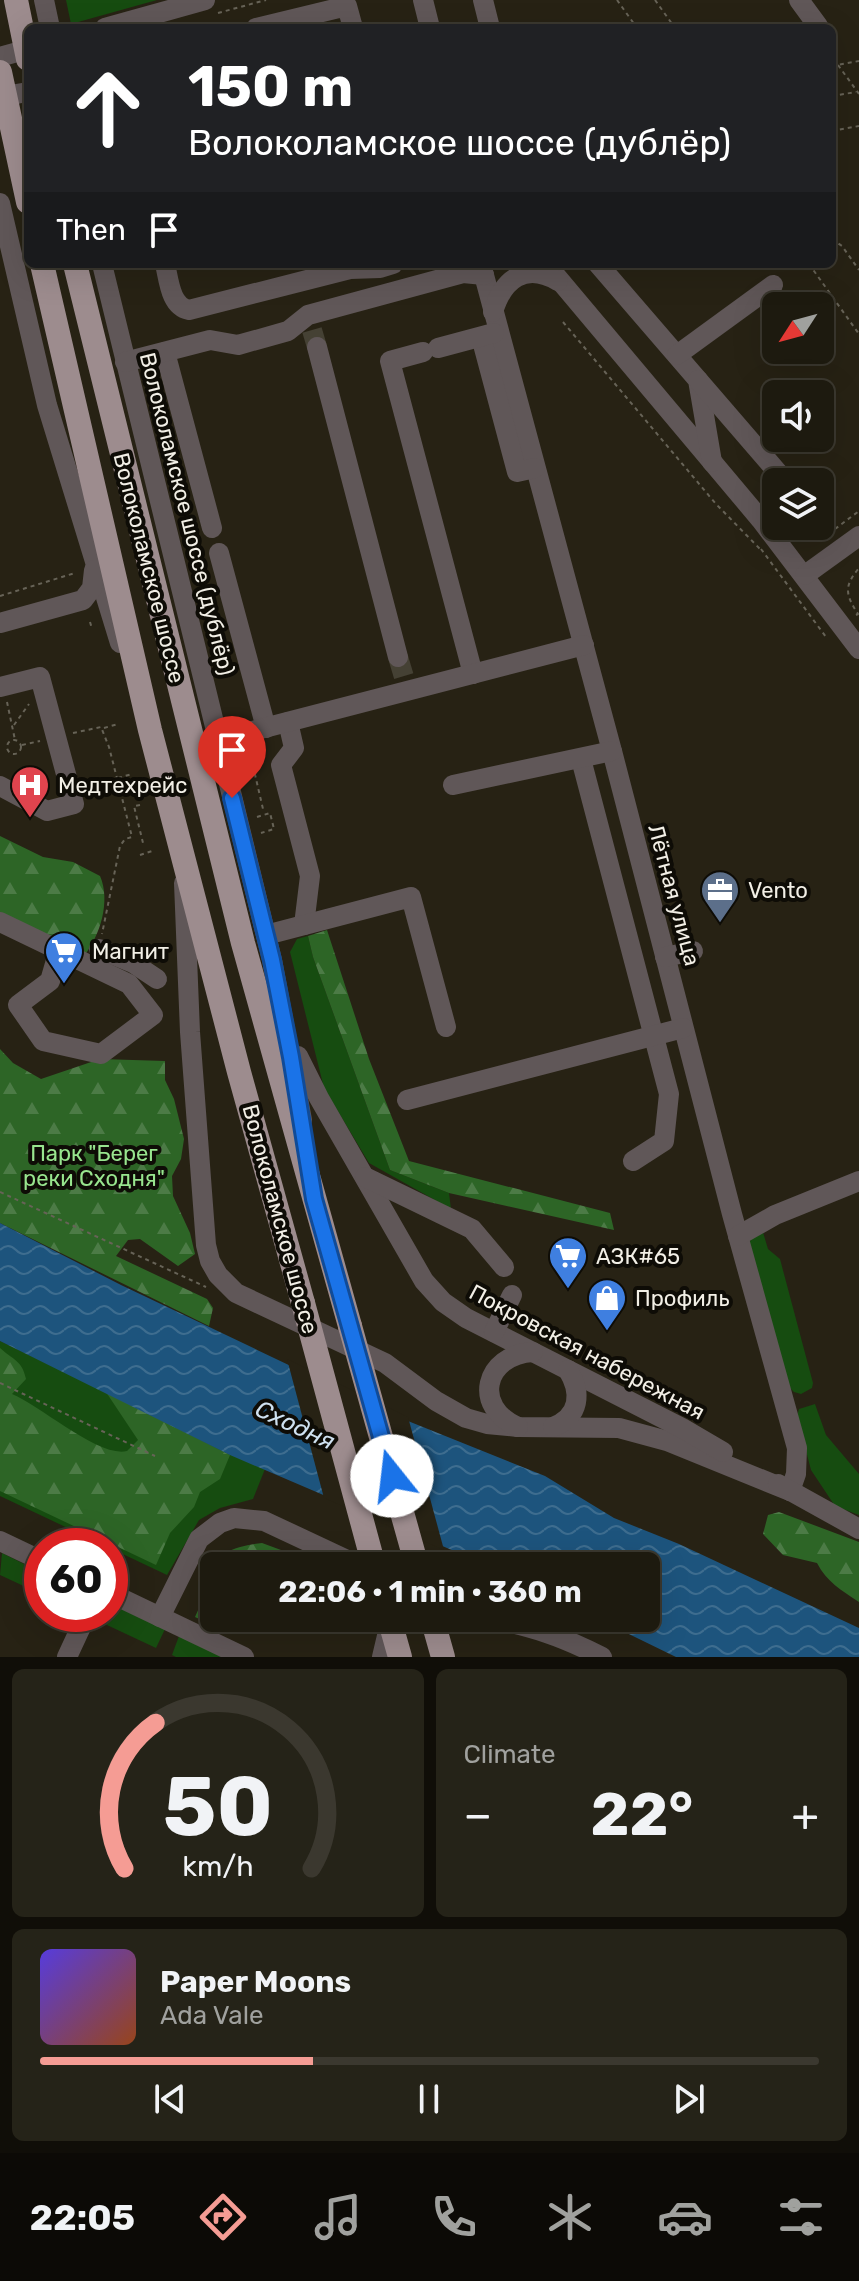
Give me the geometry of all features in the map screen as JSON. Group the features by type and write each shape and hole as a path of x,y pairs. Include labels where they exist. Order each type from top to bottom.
{"main road":[{"path":"16,0 24,39"},
{"path":"0,72 24,183"},
{"name":"Волоколамское шоссе","path":"43,268 150,730 370,1552"},
{"name":"Волоколамское шоссе","path":"76,268 243,943 413,1552"},
{"path":"393,1632 400,1657"},
{"path":"436,1632 443,1657"}],"street":[{"path":"44,0 49,24"},
{"path":"119,24 205,0"},
{"path":"423,0 429,24"},
{"path":"483,0 489,24"},
{"path":"799,0 817,24"},
{"path":"288,24 347,6 352,24"},
{"path":"0,57 24,50"},
{"path":"0,104 24,93"},
{"path":"0,203 47,405 115,629 150,730"},
{"name":"Волоколамское шоссе (дублёр)","path":"103,268 266,935 314,1199"},
{"path":"166,268 174,301 180,308 189,310 343,268"},
{"path":"549,268 805,575 859,649"},
{"path":"601,268 774,468"},
{"path":"125,362 210,340 238,345 288,331 312,331 463,273 483,270"},
{"name":"Лётная улица","path":"483,270 491,327 535,468 584,645 738,1236 797,1448 796,1474 790,1491"},
{"path":"473,674 390,361 491,327 498,295 510,280 529,272 548,275 563,284"},
{"path":"677,355 773,285"},
{"path":"312,331 398,657"},
{"path":"165,352 212,528"},
{"path":"698,380 712,463"},
{"path":"665,407 678,400 702,403"},
{"path":"805,575 859,536"},
{"path":"219,553 266,728"},
{"path":"0,623 76,604 92,588 94,560"},
{"path":"76,604 99,611 115,629"},
{"path":"218,740 288,722 406,684 473,674 584,645"},
{"path":"0,786 47,811 74,804 40,677 2,687"},
{"path":"288,722 294,748 281,765 310,876 304,925"},
{"path":"453,785 612,751"},
{"path":"581,759 669,1094 664,1141 633,1161"},
{"name":"Покровская набережная","path":"182,854 206,1245 210,1261 225,1284 248,1300 385,1363 436,1401 466,1418 518,1427 619,1428 667,1441 790,1491"},
{"path":"266,935 411,897 446,1027"},
{"path":"0,923 59,950 129,984 153,1015 101,1054 43,1041 18,1005 50,981 59,950"},
{"path":"99,949 133,963 153,982 187,972"},
{"path":"665,957 693,951"},
{"name":"Покровская набережная","path":"282,1012 303,1068 424,1281 443,1302 466,1318 682,1428 859,1529"},
{"path":"407,1100 683,1028"},
{"path":"365,1177 472,1229 504,1267"},
{"path":"738,1236 775,1215 859,1181"},
{"path":"494,1332 512,1295"},
{"path":"518,1427 499,1416 489,1388 498,1365 522,1353 533,1352"},
{"path":"553,1427 568,1418 577,1402 578,1392 568,1370"},
{"path":"160,1617 199,1539 209,1530 234,1518 264,1521 330,1552"},
{"path":"1,1543 24,1553"},
{"path":"128,1602 244,1657"},
{"path":"67,1657 79,1632"},
{"path":"382,1657 387,1632"},
{"path":"548,1632 602,1657"}],"path":[{"path":"617,0 634,24"},
{"path":"655,0 672,24"},
{"path":"836,96 858,93 838,65 859,61"},
{"path":"836,130 859,126"},
{"path":"836,242 859,270"},
{"path":"812,268 859,334"},
{"path":"563,322 716,504 760,549"},
{"path":"835,529 859,511"},
{"path":"0,596 76,572"},
{"path":"90,622 92,629"},
{"path":"14,726 42,685"},
{"path":"2,687 15,740"},
{"path":"56,737 118,724"},
{"path":"99,949 120,846 125,839 132,837 101,729"},
{"path":"7,749 13,755 20,752 22,745 15,740"},
{"path":"7,749 9,742 15,740"},
{"path":"0,751 7,749"},
{"path":"245,768 253,766 263,809"},
{"path":"117,778 132,774"},
{"path":"140,805 134,806 143,843"},
{"path":"257,817 270,813 274,829 261,833"},
{"path":"140,855 152,851"},
{"path":"0,1192 214,1291"},
{"path":"0,1383 155,1456"}],"green space":[{"path":"66,0 157,0 71,24"},
{"path":"0,836 43,857 73,862 100,876 104,896 102,918 95,939 84,956 0,919"},
{"path":"327,930 369,1059 409,1161 610,1213 614,1230 449,1193 390,1170 313,957 308,936"},
{"path":"308,936 390,1170 449,1193 451,1209 369,1163 324,1088 290,952 297,939"},
{"name":"Парк \"Берег реки Сходня\"","path":"0,1049 13,1063 41,1079 100,1059 165,1061 165,1080 174,1099 184,1139 181,1159 172,1176 173,1196 190,1233 195,1254 178,1266 140,1239 128,1240 116,1256 207,1299 213,1308 209,1326 0,1223"},
{"path":"762,1229 768,1249 780,1259 813,1383 812,1388 801,1394 788,1386 749,1244 753,1234"},
{"path":"0,1341 265,1469 253,1499 220,1508 199,1520 167,1575 128,1557 128,1528 68,1528 0,1496"},
{"path":"0,1348 19,1364 26,1379 12,1394 101,1447 127,1451 138,1440 106,1392 230,1455 220,1479 200,1492 194,1507 170,1533 156,1565 128,1552 128,1528 78,1528 0,1491"},
{"path":"815,1404 826,1435 859,1474 859,1515 835,1506 811,1470 797,1416 799,1409"},
{"path":"779,1512 859,1542 859,1602 830,1581 817,1563 783,1555 763,1534 768,1515"},
{"path":"262,1543 281,1550 228,1552"},
{"path":"2,1553 24,1564 24,1586 0,1575"},
{"path":"128,1611 165,1629 156,1648 122,1632 128,1632"},
{"path":"179,1636 226,1657 176,1657 172,1655"}],"water":[{"name":"Сходня","path":"0,1223 121,1285 398,1417 545,1476 614,1518 679,1544 859,1628 859,1657 676,1657 625,1632 660,1632 660,1552 456,1552 230,1455 0,1341"}],"pier":[{"path":"287,1359 408,1417 444,1550 324,1498"}],"tunnel":[{"path":"312,330 317,347"},
{"path":"398,657 404,677"}],"place":[{"name":"Медтехрейс","path":"30,819"},
{"name":"Vento","path":"720,924"},
{"name":"Магнит","path":"64,985"},
{"name":"АЗК#65","path":"568,1290"},
{"name":"Профиль","path":"607,1332"}],"route":[{"path":"232,798 272,960 314,1199 392,1476"}]}
